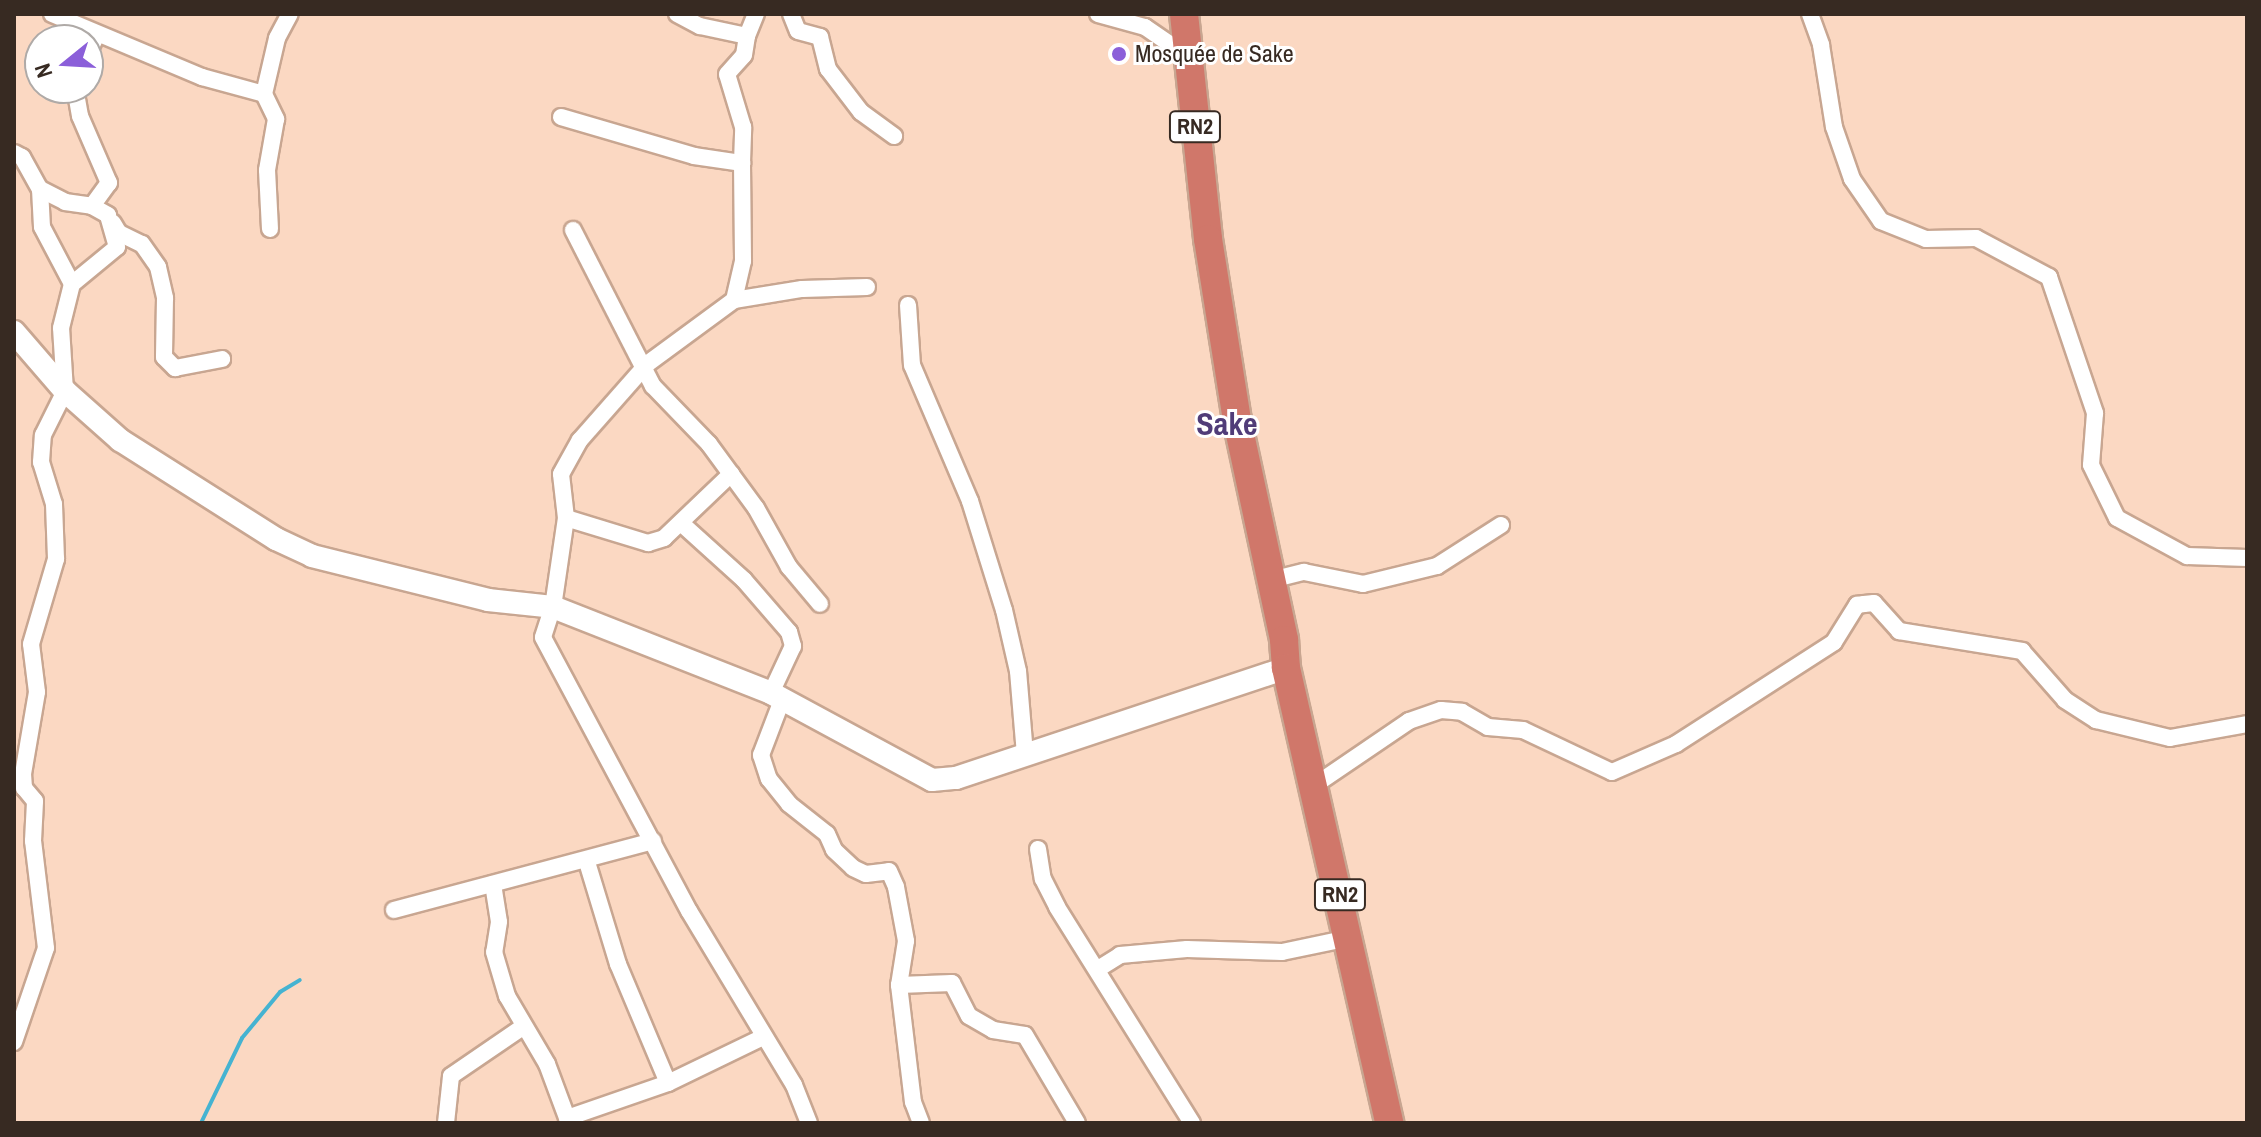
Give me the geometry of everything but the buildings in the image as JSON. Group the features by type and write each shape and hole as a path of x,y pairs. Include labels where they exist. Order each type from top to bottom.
{"highway":[{"name":"RN2","path":"1184,14 1225,344 1286,668 1315,785 1389,1123"}],"main road":[{"path":"14,332 65,391 120,440 243,522 312,556 488,600 553,607 777,696 932,780 956,778 1286,668"}],"street":[{"path":"52,14 74,24"},
{"path":"270,229 267,170 276,119 264,94 277,38 290,14"},
{"path":"677,14 700,26 747,36"},
{"path":"734,300 743,261 743,127 727,74 744,55 747,36 756,14"},
{"path":"791,14 798,31 820,37 828,69 861,112 894,136"},
{"path":"1098,14 1145,27 1187,56"},
{"path":"1810,14 1821,45 1834,127 1852,179 1881,221 1926,239 1976,238 2049,277 2095,413 2091,465 2117,518 2187,556 2247,558"},
{"path":"104,37 202,77 264,94"},
{"path":"78,104 80,116 109,183 92,206"},
{"path":"561,117 694,156 742,163"},
{"path":"14,153 22,157 40,189 42,227 72,284"},
{"path":"40,189 65,202 92,206 108,215 119,233 142,244 158,267 165,298 164,357 175,368 222,359"},
{"path":"14,1042 46,948 33,841 35,801 24,788 23,774 37,692 31,644 56,559 54,504 41,462 43,435 65,391 61,328 72,284 117,247 108,215"},
{"path":"573,230 644,369 670,408 709,444 789,567 820,604"},
{"path":"809,1123 794,1085 763,1037 653,841 543,637 553,607 566,518 560,488 569,457 644,369 734,300 802,289 867,287"},
{"path":"908,305 912,365 970,501 1004,610 1018,671 1025,754"},
{"path":"566,518 648,543 664,538 731,474"},
{"path":"681,523 744,580 789,632 793,646 761,755 769,779 789,804 827,834 834,850 853,868 866,874 889,871 906,941 899,985 913,1102 921,1123"},
{"path":"1271,580 1304,572 1363,584 1437,566 1501,525"},
{"path":"1315,785 1409,721 1441,710 1462,712 1488,727 1523,730 1612,772 1676,744 1834,642 1857,605 1874,603 1899,631 2022,651 2065,700 2096,720 2170,738 2247,724"},
{"path":"394,910 587,862 653,841"},
{"path":"1038,849 1043,879 1192,1123"},
{"path":"587,862 618,964 668,1083"},
{"path":"493,884 499,922 494,952 507,996 547,1064 568,1120 668,1083 763,1037"},
{"path":"1098,969 1120,955 1187,949 1282,952 1344,939 1348,931"},
{"path":"899,985 952,983 969,1016 993,1030 1025,1035 1077,1123"},
{"path":"446,1123 451,1076 524,1026"}],"waterway":[{"path":"201,1123 242,1038 280,992 300,980"}],"place":[{"name":"Mosquée de Sake","path":"1119,54"}],"district":[{"name":"Sake","path":"1227,424"}]}
